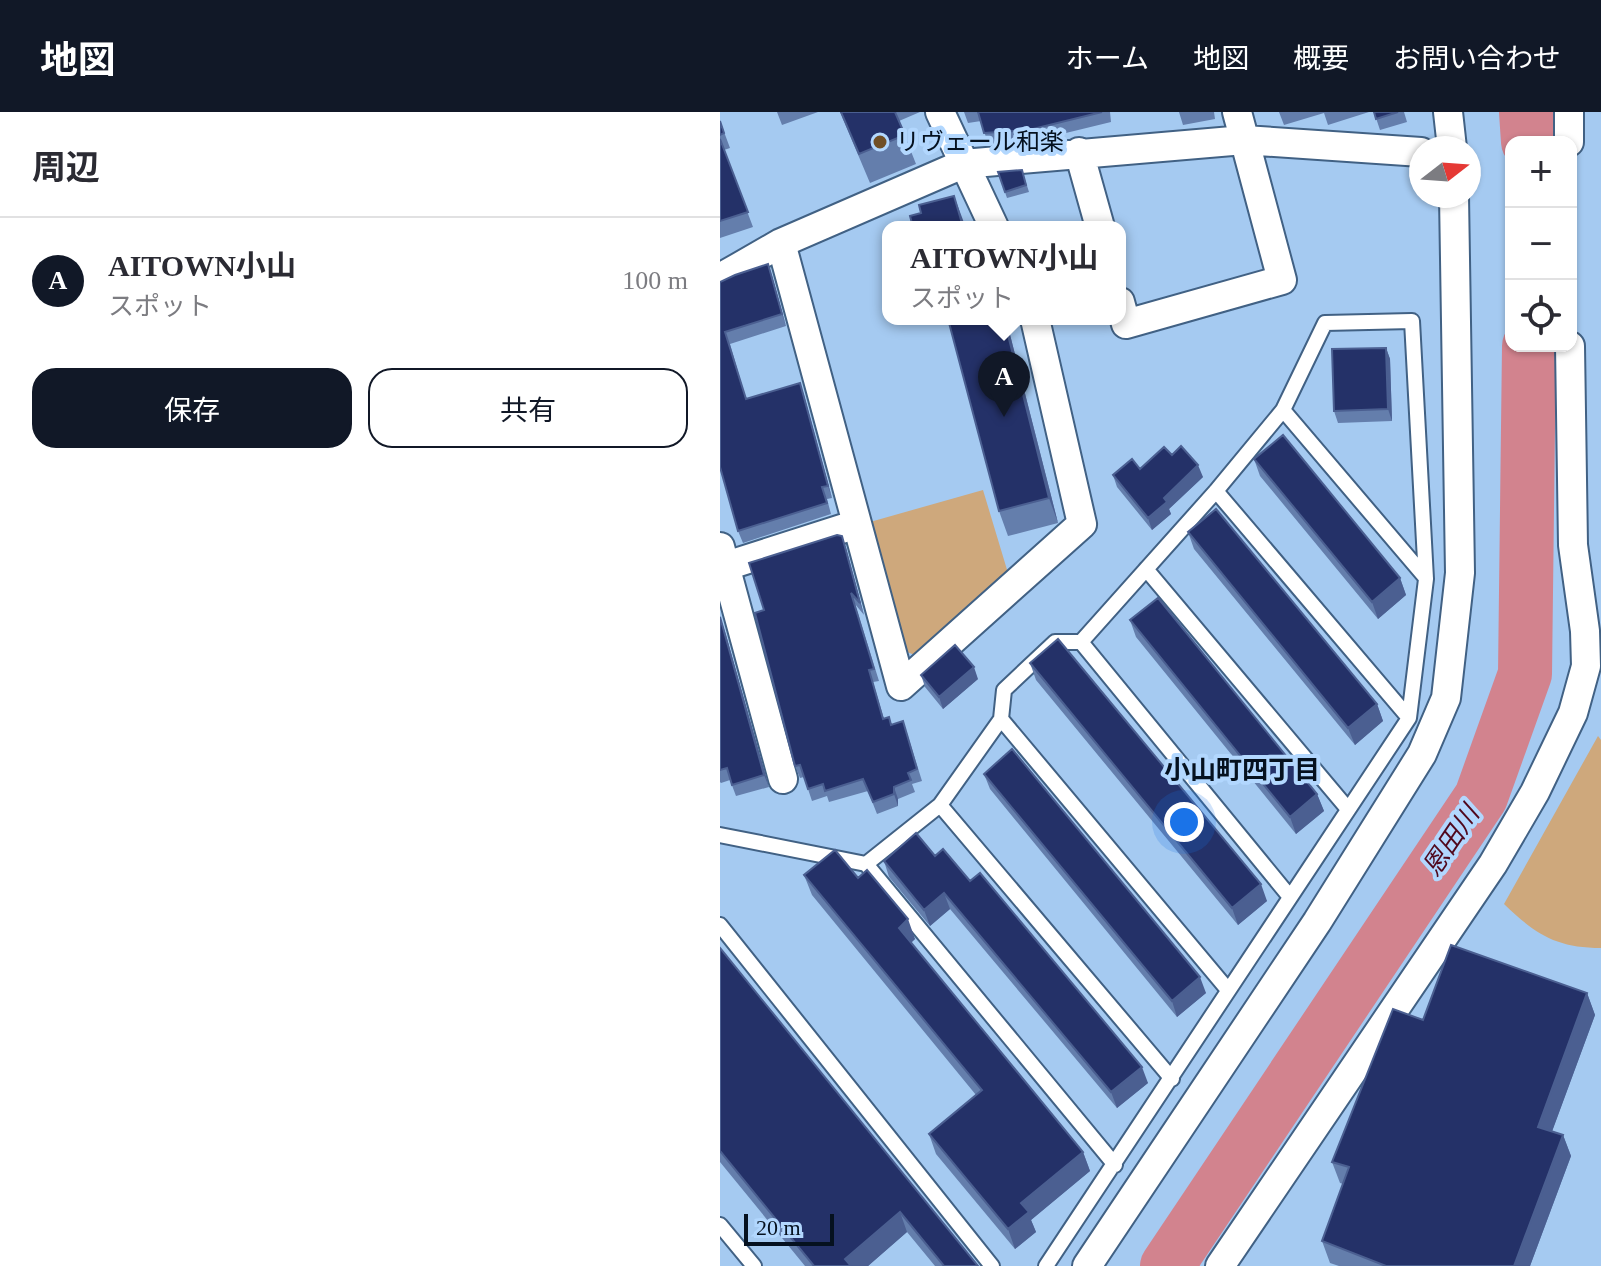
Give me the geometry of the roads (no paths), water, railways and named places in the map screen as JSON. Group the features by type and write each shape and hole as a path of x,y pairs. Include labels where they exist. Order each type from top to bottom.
{"street":[{"path":"940,112 991,221"},
{"path":"1126,324 1282,280 1237,112"},
{"path":"1448,112 1451,136"},
{"path":"1569,112 1569,136"},
{"path":"720,278 781,243 963,164 1244,140 1409,151"},
{"path":"1079,152 1098,221"},
{"path":"1087,1266 1333,896 1422,754 1446,698 1460,573 1454,208"},
{"path":"781,243 901,686 1082,524 1036,325"},
{"path":"1220,1266 1493,864 1535,792 1573,713 1593,642 1573,545 1570,352"},
{"path":"783,779 722,560 857,524"}],"lane":[{"path":"866,864 940,805 1001,719 1004,690 1055,642 1081,642 1216,491 1283,410 1325,323 1412,321 1426,579 1409,718 1046,1266"},
{"path":"1283,410 1426,579"},
{"path":"1216,491 1409,718"},
{"path":"1146,569 1347,808"},
{"path":"1081,642 1290,897"},
{"path":"1001,719 1228,990"},
{"path":"940,805 1172,1079"},
{"path":"720,835 866,864 1115,1165"},
{"path":"720,925 992,1266"},
{"path":"720,1225 754,1266"}],"waterway":[{"name":"恩田川","path":"1526,112 1528,136"},
{"name":"恩田川","path":"1167,1266 1481,797 1525,674 1529,352"}],"place":[{"name":"リヴェール和楽","path":"880,142"},
{"name":"AITOWN小山","path":"1004,417"}],"district":[{"name":"小山町四丁目","path":"1242,770"}]}
